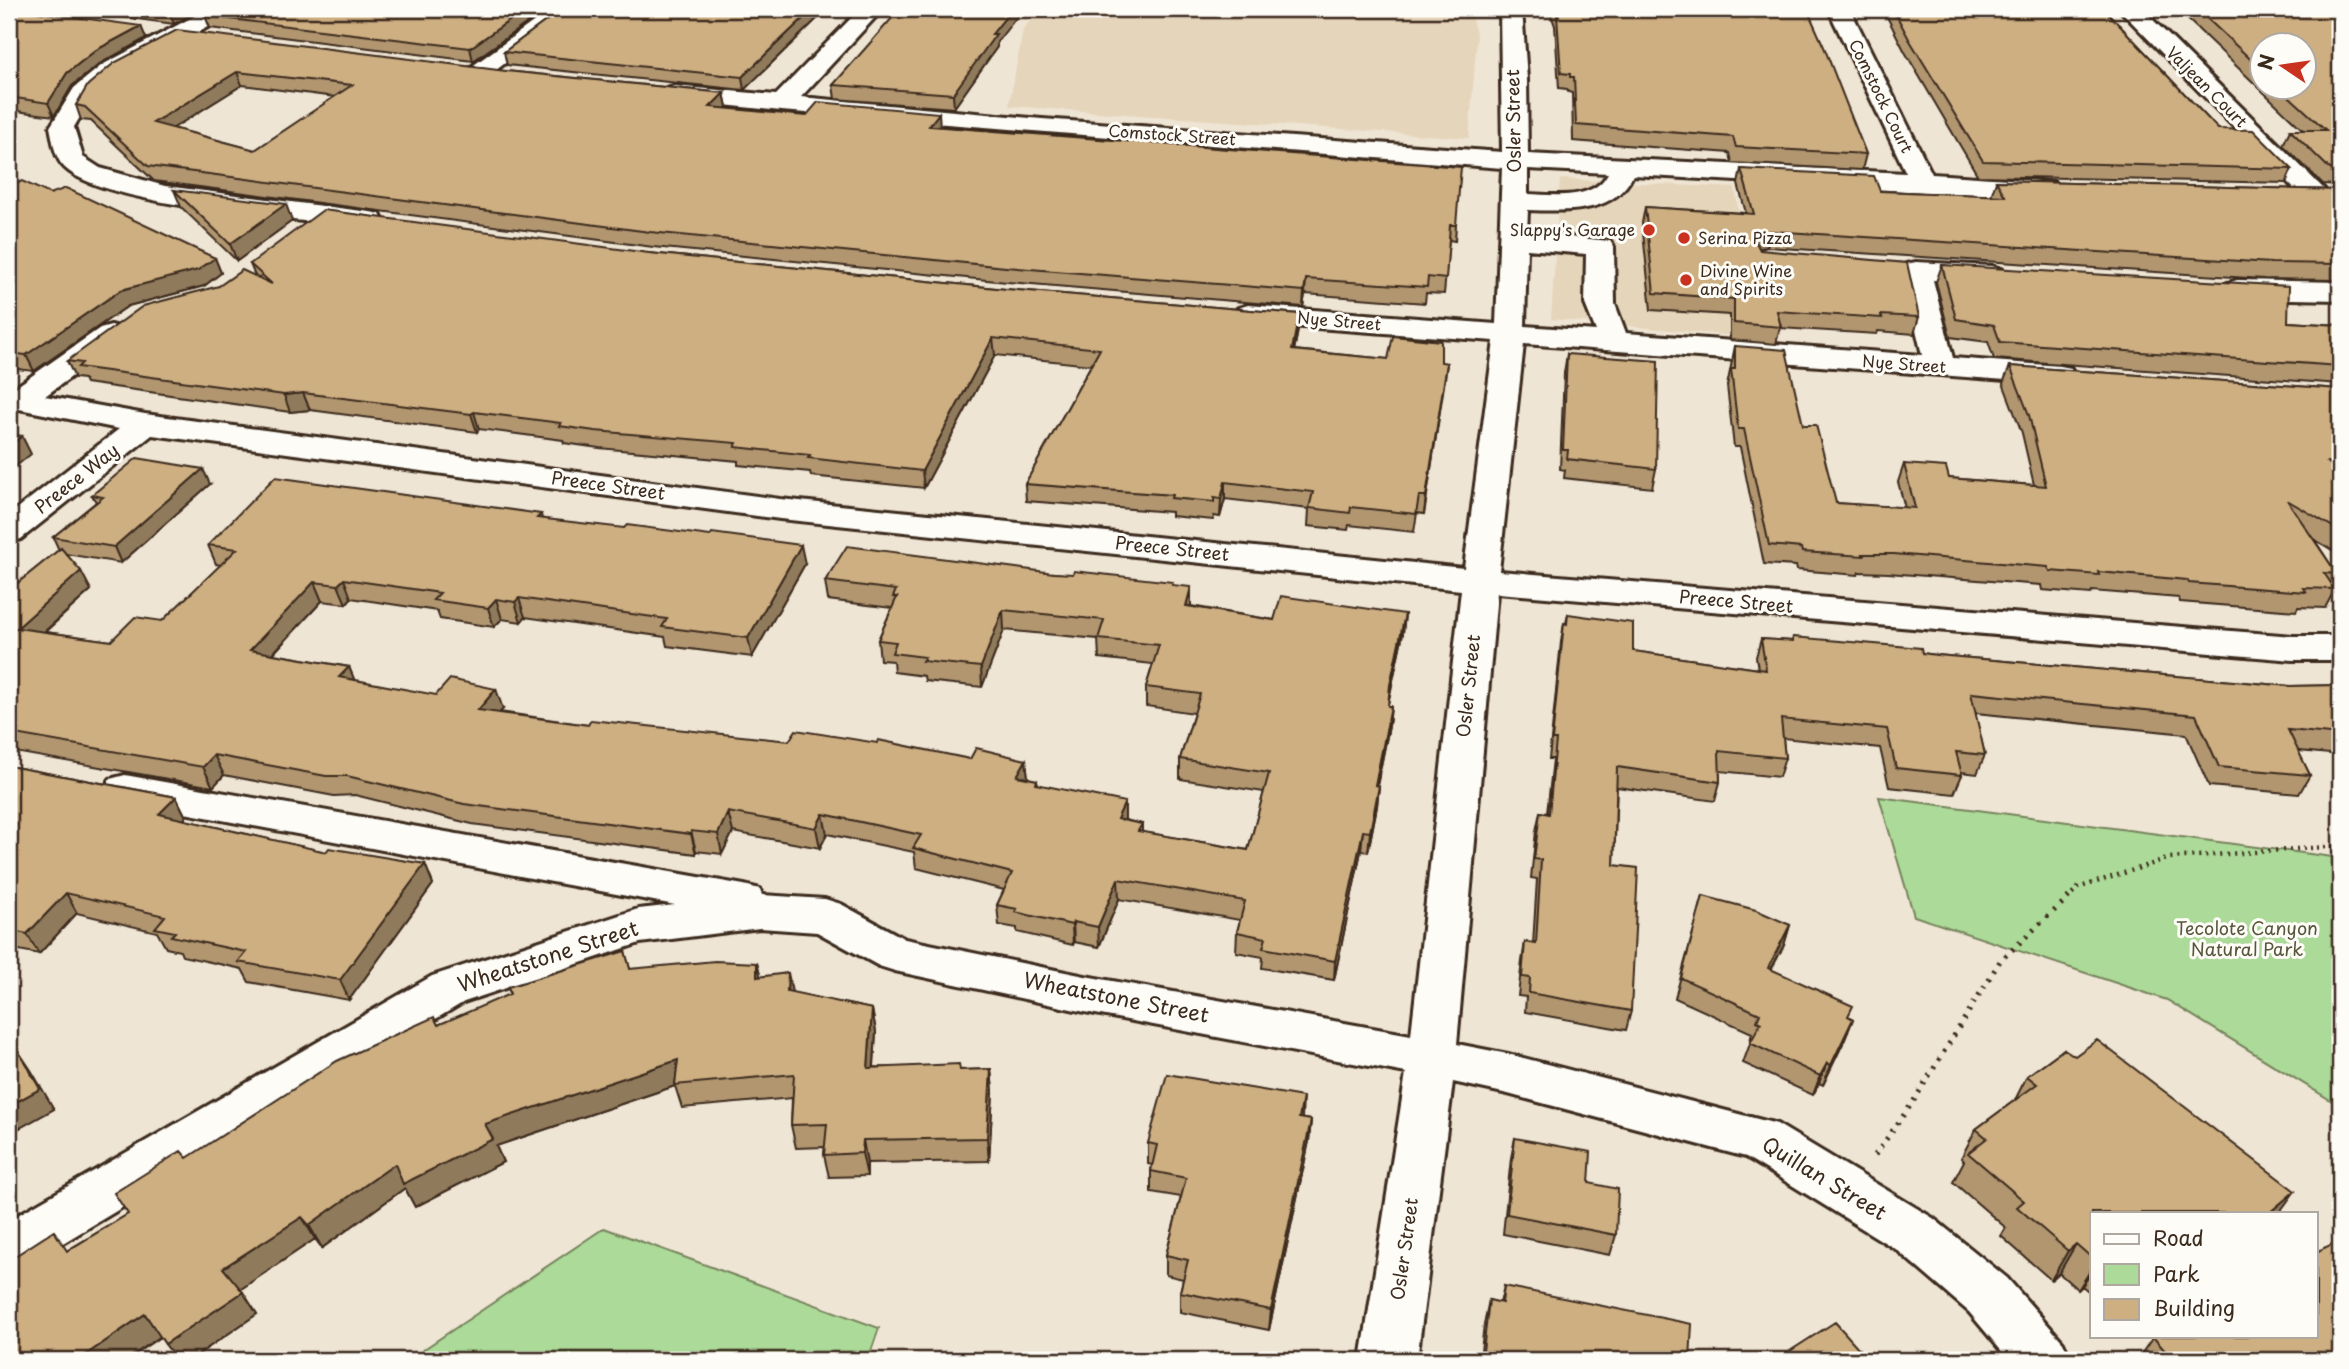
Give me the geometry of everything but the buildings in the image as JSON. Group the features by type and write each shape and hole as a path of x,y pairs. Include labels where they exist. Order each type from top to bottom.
{"street":[{"path":"224,9 110,70 82,93 62,127 73,163 92,175 145,191 392,223"},
{"path":"479,72 565,9"},
{"path":"781,104 872,9"},
{"name":"Osler Street","path":"1389,1360 1432,1058 1480,580 1510,336 1515,79 1511,9"},
{"name":"Comstock Court","path":"1839,9 1924,184"},
{"name":"Valjean Court","path":"2130,9 2328,195"},
{"path":"137,29 217,40"},
{"path":"452,68 507,75"},
{"name":"Comstock Street","path":"658,91 781,104 1514,161 1924,184 2071,189"},
{"path":"1514,221 1580,203 1615,187 1623,168"},
{"path":"2274,194 2328,195"},
{"path":"291,238 323,214"},
{"path":"1514,221 1600,247 1600,304 1615,343"},
{"path":"1940,366 1903,269 2014,276"},
{"path":"2208,288 2340,291"},
{"name":"Nye Street","path":"1215,311 1510,336 2092,378"},
{"path":"14,399 128,322"},
{"name":"Preece Street","path":"14,399 145,424 780,509 1480,580 2280,647 2340,648"},
{"name":"Preece Way","path":"9,532 145,424"},
{"path":"90,782 825,916"},
{"name":"Wheatstone Street","path":"9,1247 448,989 638,926 760,911 825,916 895,954 1084,994 1432,1058"},
{"name":"Quillan Street","path":"1432,1058 1507,1074 1759,1139 1915,1234 1988,1295 2043,1360"}],"path":[{"path":"1849,1193 1913,1102 2000,961 2078,888 2170,858 2340,846"}],"shaded area":[{"path":"1039,9 1469,9 1477,37 1469,138 1009,106 1023,30"},
{"path":"1560,179 1735,188 1756,338 1551,319"}],"green space":[{"name":"Tecolote Canyon Natural Park","path":"1879,797 2340,858 2340,1106 2167,1000 1914,916"},
{"path":"604,1228 879,1328 868,1360 408,1360"}],"place":[{"name":"Slappy's Garage","path":"1649,230"},
{"name":"Serina Pizza","path":"1684,238"},
{"name":"Divine Wine and Spirits","path":"1686,280"}]}
